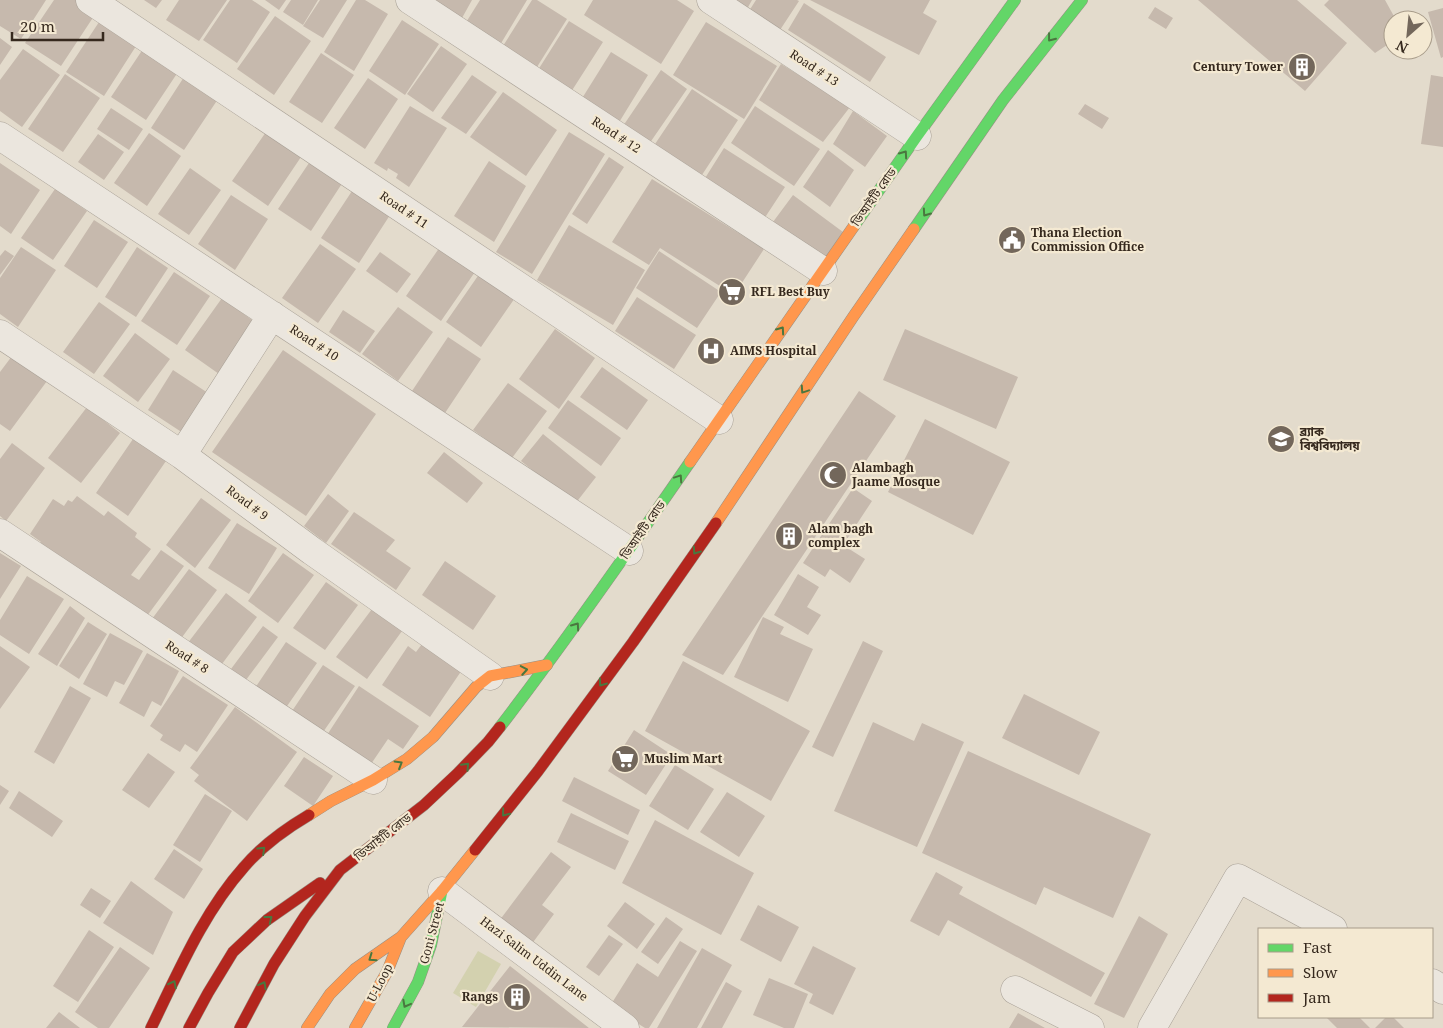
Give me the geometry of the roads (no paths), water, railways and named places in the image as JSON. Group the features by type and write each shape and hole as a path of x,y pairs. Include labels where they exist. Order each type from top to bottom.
{"main road":[{"name":"ডিআইটি রোড","path":"240,1028 274,964 304,916 340,870 424,805 458,773 488,742 548,665 917,136 1015,0"},
{"path":"306,1028 330,994 355,970 401,938 442,891 538,771 633,642 724,511 853,317 1003,100 1082,0"},
{"path":"151,1028 214,906 244,866 287,828 407,759 434,737 476,687 490,676 548,665"},
{"path":"189,1028 233,952 266,920 340,870"},
{"name":"Goni Street","path":"393,1028 418,982 431,945 442,891"},
{"name":"U-Loop","path":"356,1028 387,972 401,938"}],"street":[{"name":"Road # 11","path":"90,0 719,420"},
{"name":"Road # 12","path":"410,0 823,271"},
{"name":"Road # 13","path":"711,0 917,136"},
{"name":"Road # 10","path":"0,136 629,551"},
{"path":"182,454 272,315"},
{"name":"Road # 9","path":"0,334 182,454 312,551 490,676"},
{"name":"Road # 8","path":"0,533 373,780"},
{"path":"1152,1028 1238,878 1331,928"},
{"name":"Hazi Salim Uddin Lane","path":"442,891 624,1028"},
{"path":"1015,990 1090,1028"}],"place":[{"name":"Century Tower","path":"1302,67"},
{"name":"Thana Election Commission Office","path":"1012,240"},
{"name":"RFL Best Buy","path":"732,292"},
{"name":"AIMS Hospital","path":"711,351"},
{"name":"ব্র্যাক বিশ্ববিদ্যালয়","path":"1281,439"},
{"name":"Alambagh Jaame Mosque","path":"833,475"},
{"name":"Alam bagh complex","path":"789,536"},
{"name":"Muslim Mart","path":"625,759"},
{"name":"Rangs","path":"517,997"}]}
